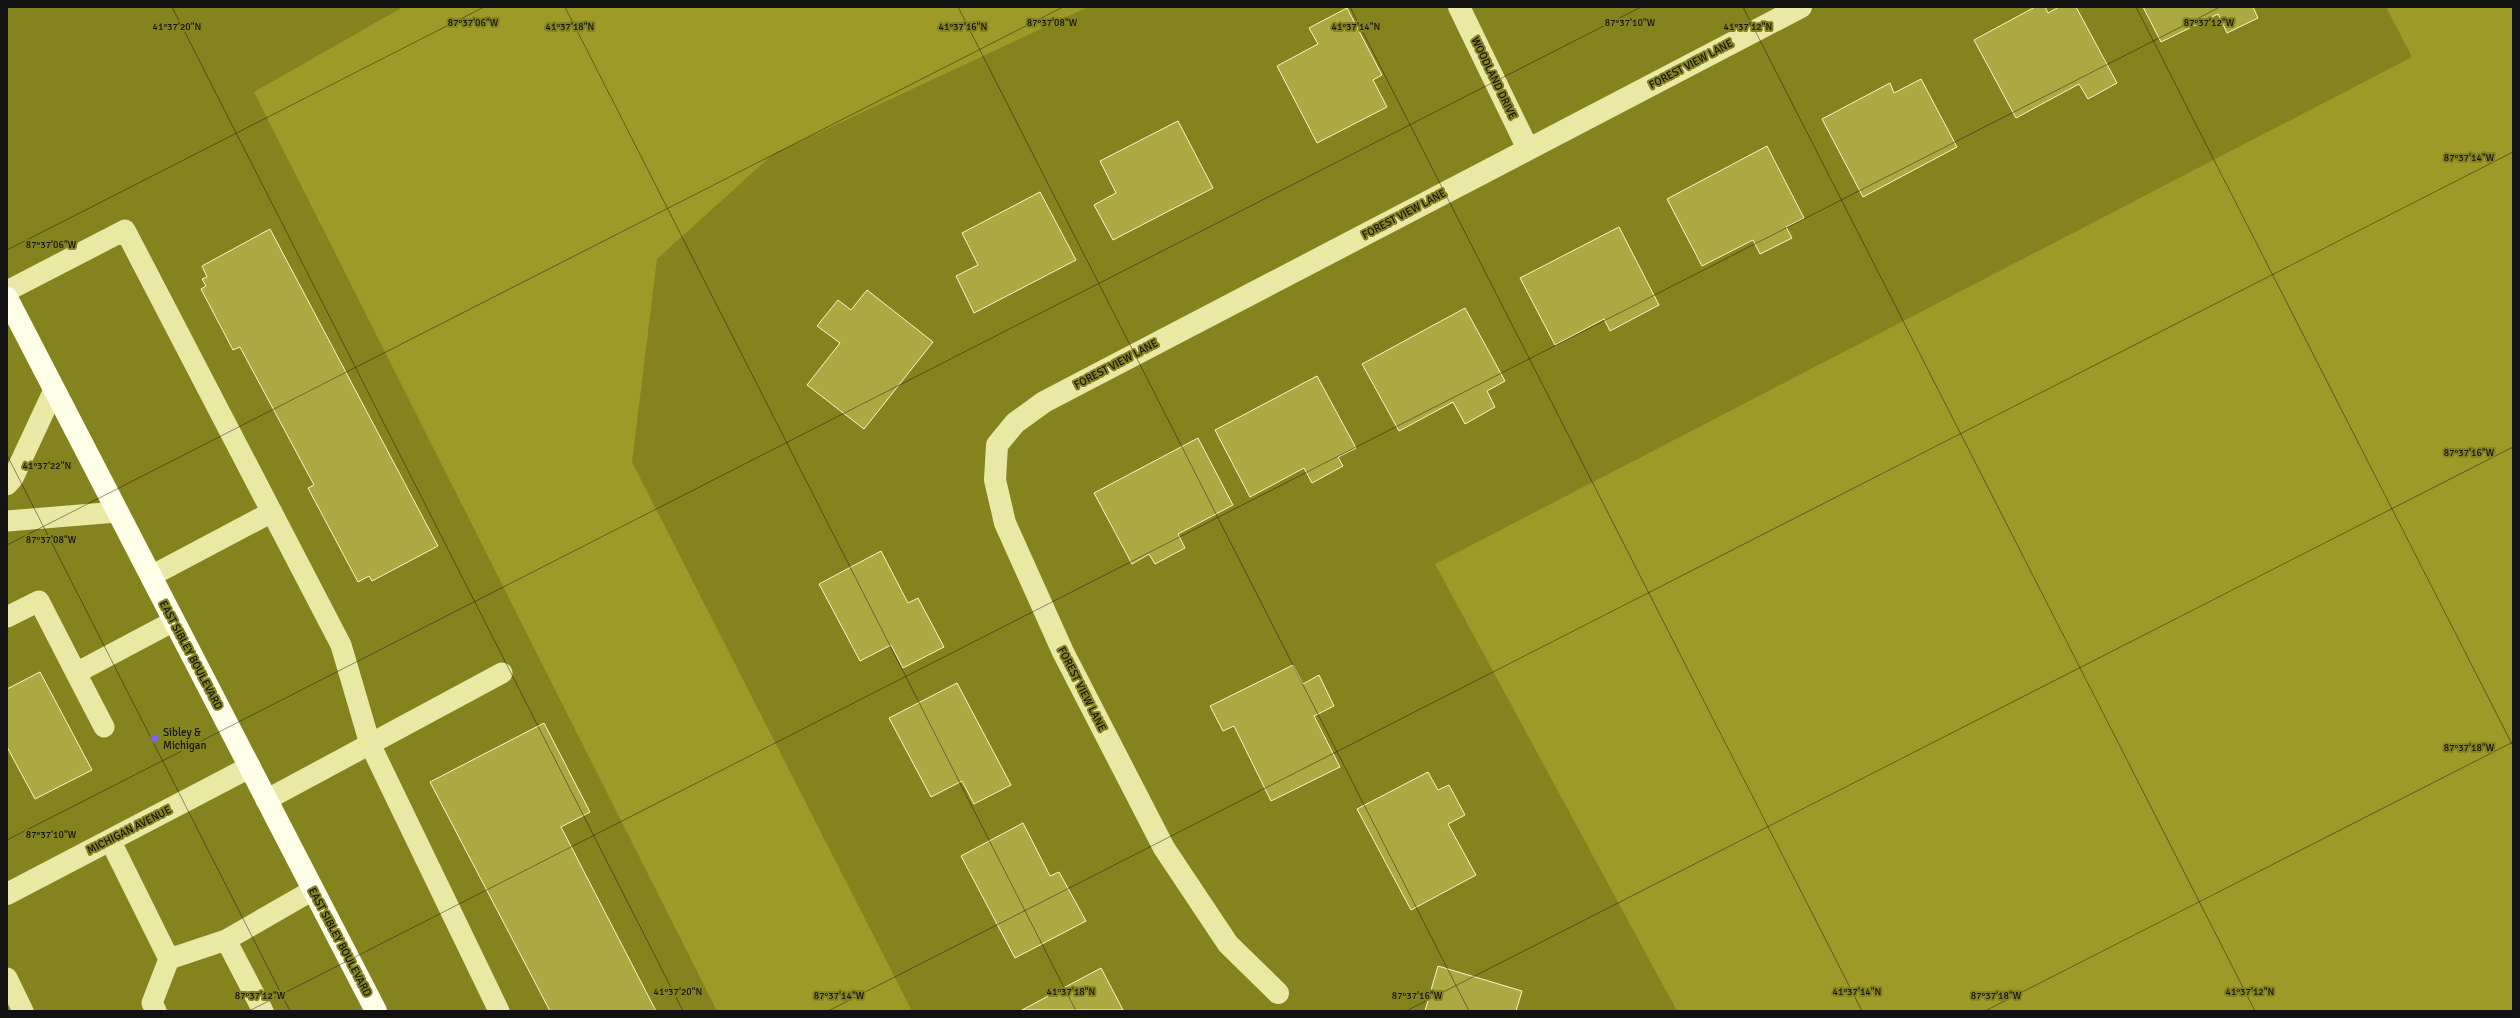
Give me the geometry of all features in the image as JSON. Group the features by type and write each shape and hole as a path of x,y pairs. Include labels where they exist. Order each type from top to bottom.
{"main road":[{"name":"EAST SIBLEY BOULEVARD","path":"7,298 376,1011"}],"street":[{"name":"WOODLAND DRIVE","path":"1459,7 1528,149"},
{"name":"FOREST VIEW LANE","path":"1278,993 1228,944 1164,848 1066,659 1005,523 995,480 997,445 1015,423 1044,402 1801,7"},
{"name":"MICHIGAN AVENUE","path":"7,894 250,767"}],"lane":[{"path":"7,291 125,230 341,645 370,744 499,1011"},
{"path":"7,485 13,478 54,390"},
{"path":"7,521 117,512"},
{"path":"151,576 272,512"},
{"path":"7,617 39,601 104,727"},
{"path":"76,673 174,621"},
{"path":"266,800 502,673"},
{"path":"110,840 169,959 152,1003 156,1011"},
{"path":"169,959 226,940 313,890"},
{"path":"226,940 263,1011"},
{"path":"7,978 23,1011"}],"shaded area":[{"path":"403,7 1088,7 773,154 657,259 632,462 912,1011 717,1011 254,92"},
{"path":"2386,7 2513,7 2513,1011 1677,1011 1435,564 2412,57"}],"building":[{"path":"2035,7 2045,7 2048,13 2059,7 2076,7 2117,83 2088,99 2079,84 2016,118 1974,40"},
{"path":"2143,7 2253,7 2258,18 2227,33 2218,14 2161,42"},
{"path":"1347,8 1382,75 1373,80 1387,107 1317,143 1277,66 1318,44 1309,28"},
{"path":"1921,79 1957,147 1863,197 1822,119 1890,83 1894,93"},
{"path":"1178,121 1213,188 1113,240 1094,205 1116,193 1100,161"},
{"path":"1767,146 1804,218 1786,227 1792,238 1760,254 1753,240 1702,266 1667,199"},
{"path":"1040,192 1076,260 974,313 956,276 978,265 962,233"},
{"path":"1619,227 1659,305 1610,331 1604,319 1555,345 1520,278"},
{"path":"270,229 438,546 372,581 369,576 358,582 308,488 314,485 240,347 233,350 201,289 206,286 202,279 207,277 202,266"},
{"path":"867,290 933,342 864,429 807,385 840,343 817,326 838,300 851,310"},
{"path":"1465,308 1505,381 1487,391 1495,407 1465,424 1453,402 1399,431 1362,364"},
{"path":"1317,376 1356,448 1338,457 1343,466 1312,483 1304,468 1250,497 1215,430"},
{"path":"1198,438 1233,505 1178,534 1185,548 1155,564 1149,554 1132,564 1094,493"},
{"path":"881,551 908,603 918,598 944,647 903,668 891,645 860,661 819,584"},
{"path":"1293,665 1303,684 1319,675 1334,706 1314,716 1340,767 1271,801 1234,726 1223,731 1210,706"},
{"path":"40,672 92,770 35,799 7,747 7,689"},
{"path":"957,683 1011,785 974,804 962,781 931,797 889,718"},
{"path":"544,723 590,812 561,827 656,1011 550,1011 430,782"},
{"path":"1428,772 1438,790 1449,785 1465,815 1448,824 1476,875 1411,910 1357,809"},
{"path":"1023,823 1050,876 1059,872 1086,921 1015,958 961,856"},
{"path":"1438,966 1522,991 1516,1011 1425,1011"},
{"path":"1101,968 1123,1010 1022,1010"}],"place":[{"name":"Sibley & Michigan","path":"155,738"}]}
